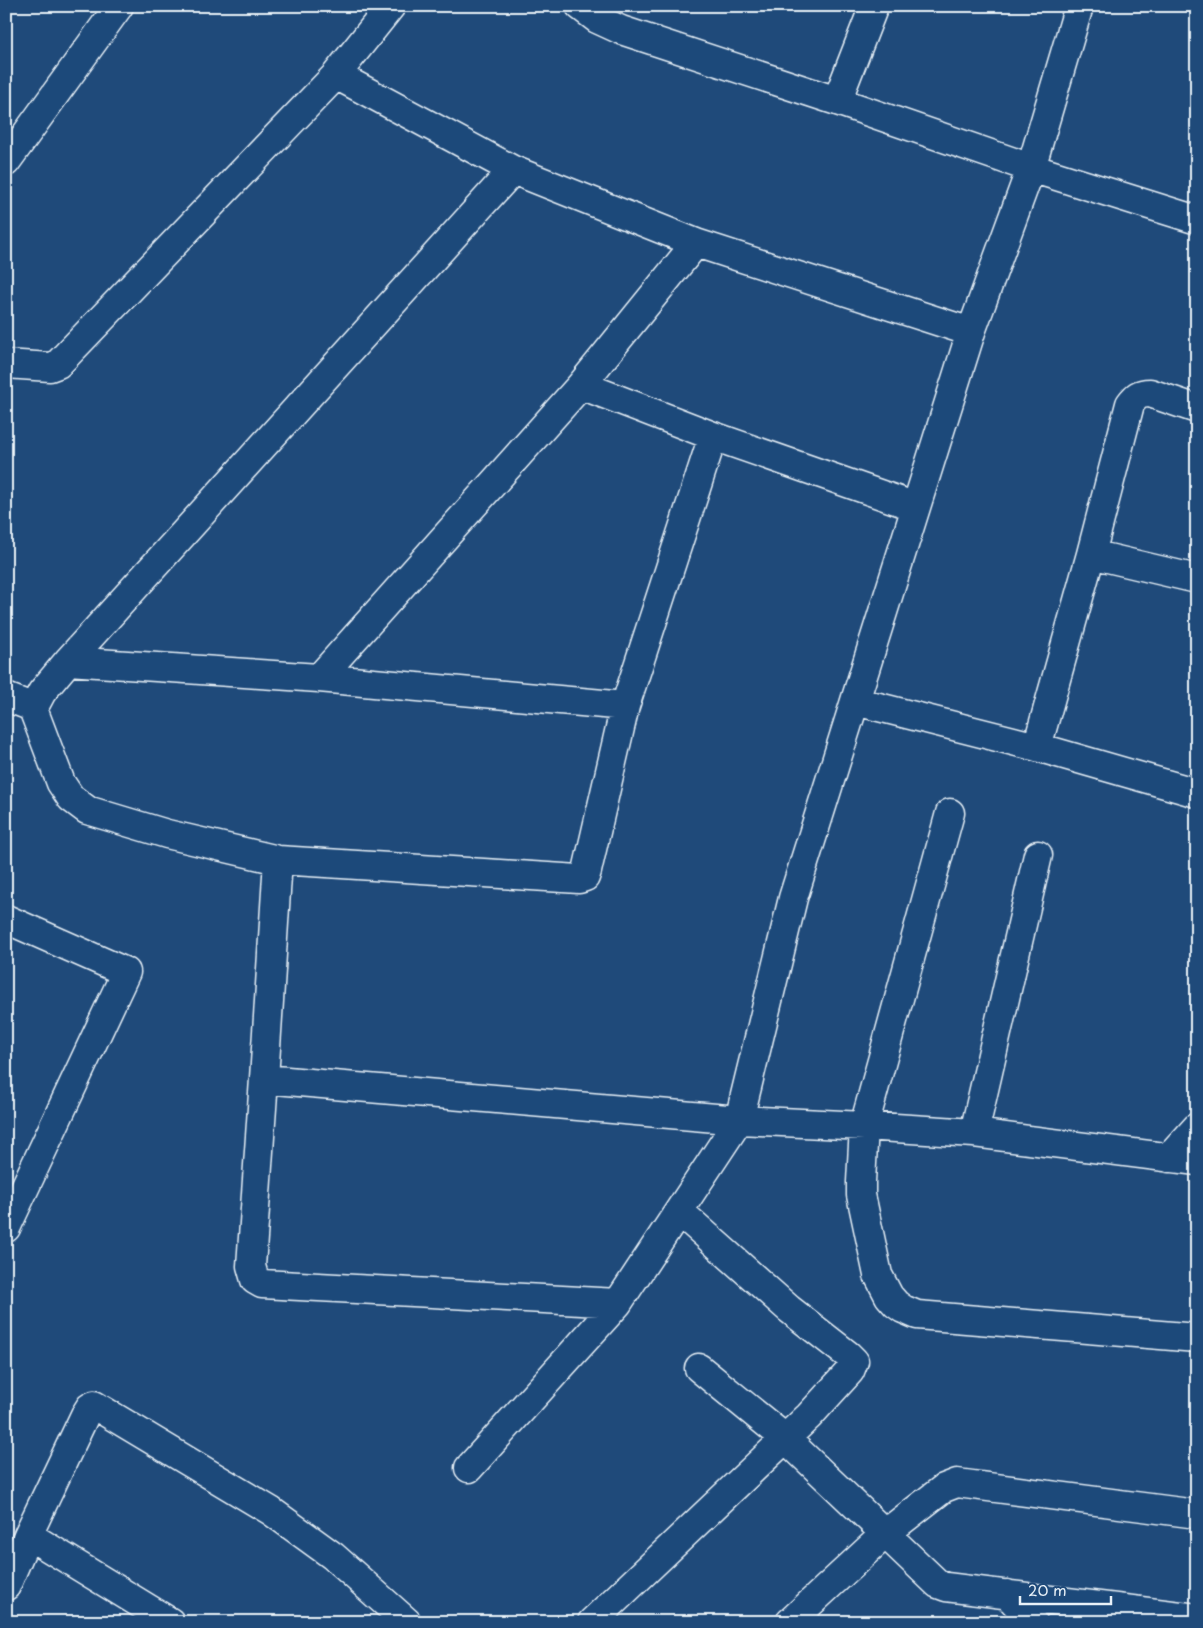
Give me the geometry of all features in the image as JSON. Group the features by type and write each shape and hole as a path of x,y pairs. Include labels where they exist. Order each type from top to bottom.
{"street":[{"path":"6,162 119,6"},
{"path":"6,364 50,367 58,364 336,75 391,6"},
{"path":"580,6 597,19 621,30 837,101 1031,168 1197,220"},
{"path":"837,101 874,6"},
{"path":"469,1468 618,1303 739,1120 793,898 971,332 1031,168 1079,6"},
{"path":"336,75 514,170 696,243 971,332"},
{"path":"34,709 42,692 68,661 514,170"},
{"path":"319,678 581,385 696,243"},
{"path":"581,385 714,436 916,507"},
{"path":"1037,746 1091,554 1130,404 1136,396 1142,393 1150,393 1197,409"},
{"path":"6,697 34,709 61,783 70,798 88,810 167,834 278,860 579,879 585,877 588,871 625,706 714,436"},
{"path":"1091,554 1197,579"},
{"path":"68,661 319,678 625,706"},
{"path":"855,701 1037,746 1197,793"},
{"path":"950,813 864,1126 861,1195 878,1275 889,1296 903,1309 917,1314 1197,1338"},
{"path":"974,1133 1038,855"},
{"path":"278,860 251,1266 255,1280 262,1284 618,1303"},
{"path":"6,919 126,972 6,1228"},
{"path":"264,1079 739,1120 974,1133 1197,1161"},
{"path":"1169,1158 1197,1127"},
{"path":"592,1622 810,1416 850,1371 854,1361 789,1309 679,1210"},
{"path":"699,1368 786,1438 938,1584 946,1587 1197,1618"},
{"path":"6,1586 85,1415 90,1407 94,1405 271,1511 333,1556 407,1622"},
{"path":"790,1622 886,1533 944,1488 956,1483 1197,1514"},
{"path":"28,1535 170,1622"},
{"path":"1007,1594 1033,1622"}]}
